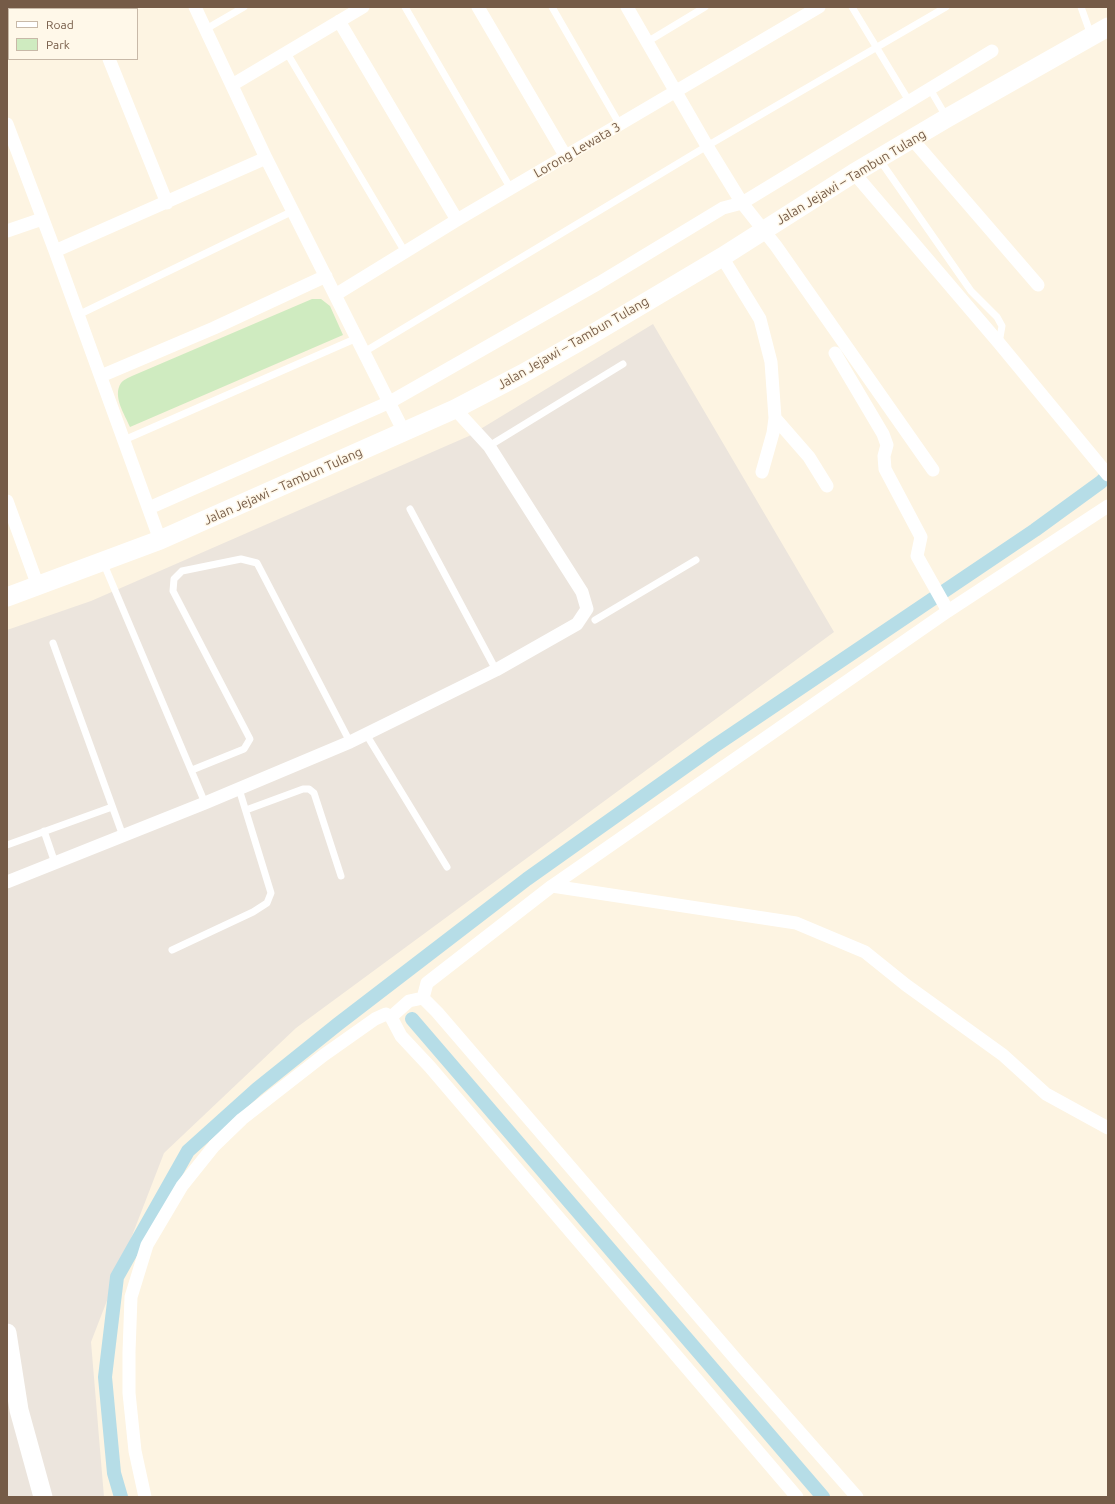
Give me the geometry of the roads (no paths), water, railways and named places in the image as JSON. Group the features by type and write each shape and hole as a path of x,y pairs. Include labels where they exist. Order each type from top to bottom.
{"street":[{"path":"195,7 266,158 404,432"},
{"path":"232,85 362,7"},
{"path":"478,7 566,157"},
{"path":"627,7 707,146 742,203 764,230 933,470"},
{"name":"Lorong Lewata 3","path":"335,295 457,220 819,7"},
{"path":"339,21 457,220"},
{"name":"Jalan Jejawi – Tambun Tulang","path":"7,597 160,540 455,409 522,374 589,336 722,257 854,173 947,118 1108,27"},
{"path":"149,508 390,402 600,283 723,208 742,203 992,52"},
{"path":"109,60 166,203"},
{"path":"7,124 101,376 160,540"},
{"path":"912,139 1038,285"},
{"path":"55,251 266,158"},
{"path":"854,173 1108,475"},
{"path":"7,231 42,218"},
{"path":"722,257 760,319 771,362 775,418 773,433 762,472"},
{"path":"101,376 214,328 326,276"},
{"path":"835,353 883,434 887,445 884,456 885,469 921,537 917,556 946,607"},
{"path":"7,882 205,804 350,742 496,670 577,624 587,609 582,592 489,446 455,409"},
{"path":"775,418 809,457 827,486"},
{"path":"7,501 38,586"},
{"path":"423,998 427,983 552,886 946,607 1108,506"},
{"path":"552,886 796,923 865,952 906,985 1003,1055 1046,1094 1108,1128"},
{"path":"391,1017 409,1000 423,998"},
{"path":"423,998 437,1012 734,1357 857,1497"},
{"path":"145,1497 135,1451 129,1393 129,1352 131,1297 147,1245 182,1186 214,1146 242,1119 324,1055 375,1019 386,1014 391,1017 401,1036 430,1067 797,1497"},
{"path":"7,1333 19,1410 43,1497"}],"lane":[{"path":"206,29 244,7"},
{"path":"405,7 511,189"},
{"path":"552,7 620,125"},
{"path":"647,42 706,7"},
{"path":"852,7 909,101"},
{"path":"364,352 707,146 946,7"},
{"path":"1081,7 1092,37"},
{"path":"287,53 405,252"},
{"path":"930,89 947,118"},
{"path":"879,159 971,291 997,317 1002,326 998,343"},
{"path":"78,315 293,212"},
{"path":"124,440 357,338"},
{"path":"489,446 623,364"},
{"path":"410,510 496,670"},
{"path":"192,770 244,749 250,739 173,591 174,579 182,571 240,559 257,563 350,742"},
{"path":"595,620 696,560"},
{"path":"102,561 192,770 205,804"},
{"path":"53,643 122,836"},
{"path":"366,734 447,868"},
{"path":"172,950 253,912 267,903 270,893 239,789"},
{"path":"246,810 303,789 309,789 314,793 341,876"},
{"path":"7,845 112,807"},
{"path":"44,831 55,863"}],"waterway":[{"path":"121,1497 114,1473 105,1377 117,1277 188,1151 257,1089 338,1024 527,879 713,747 1035,530 1101,482 1108,475"},
{"path":"412,1019 823,1497"}]}
